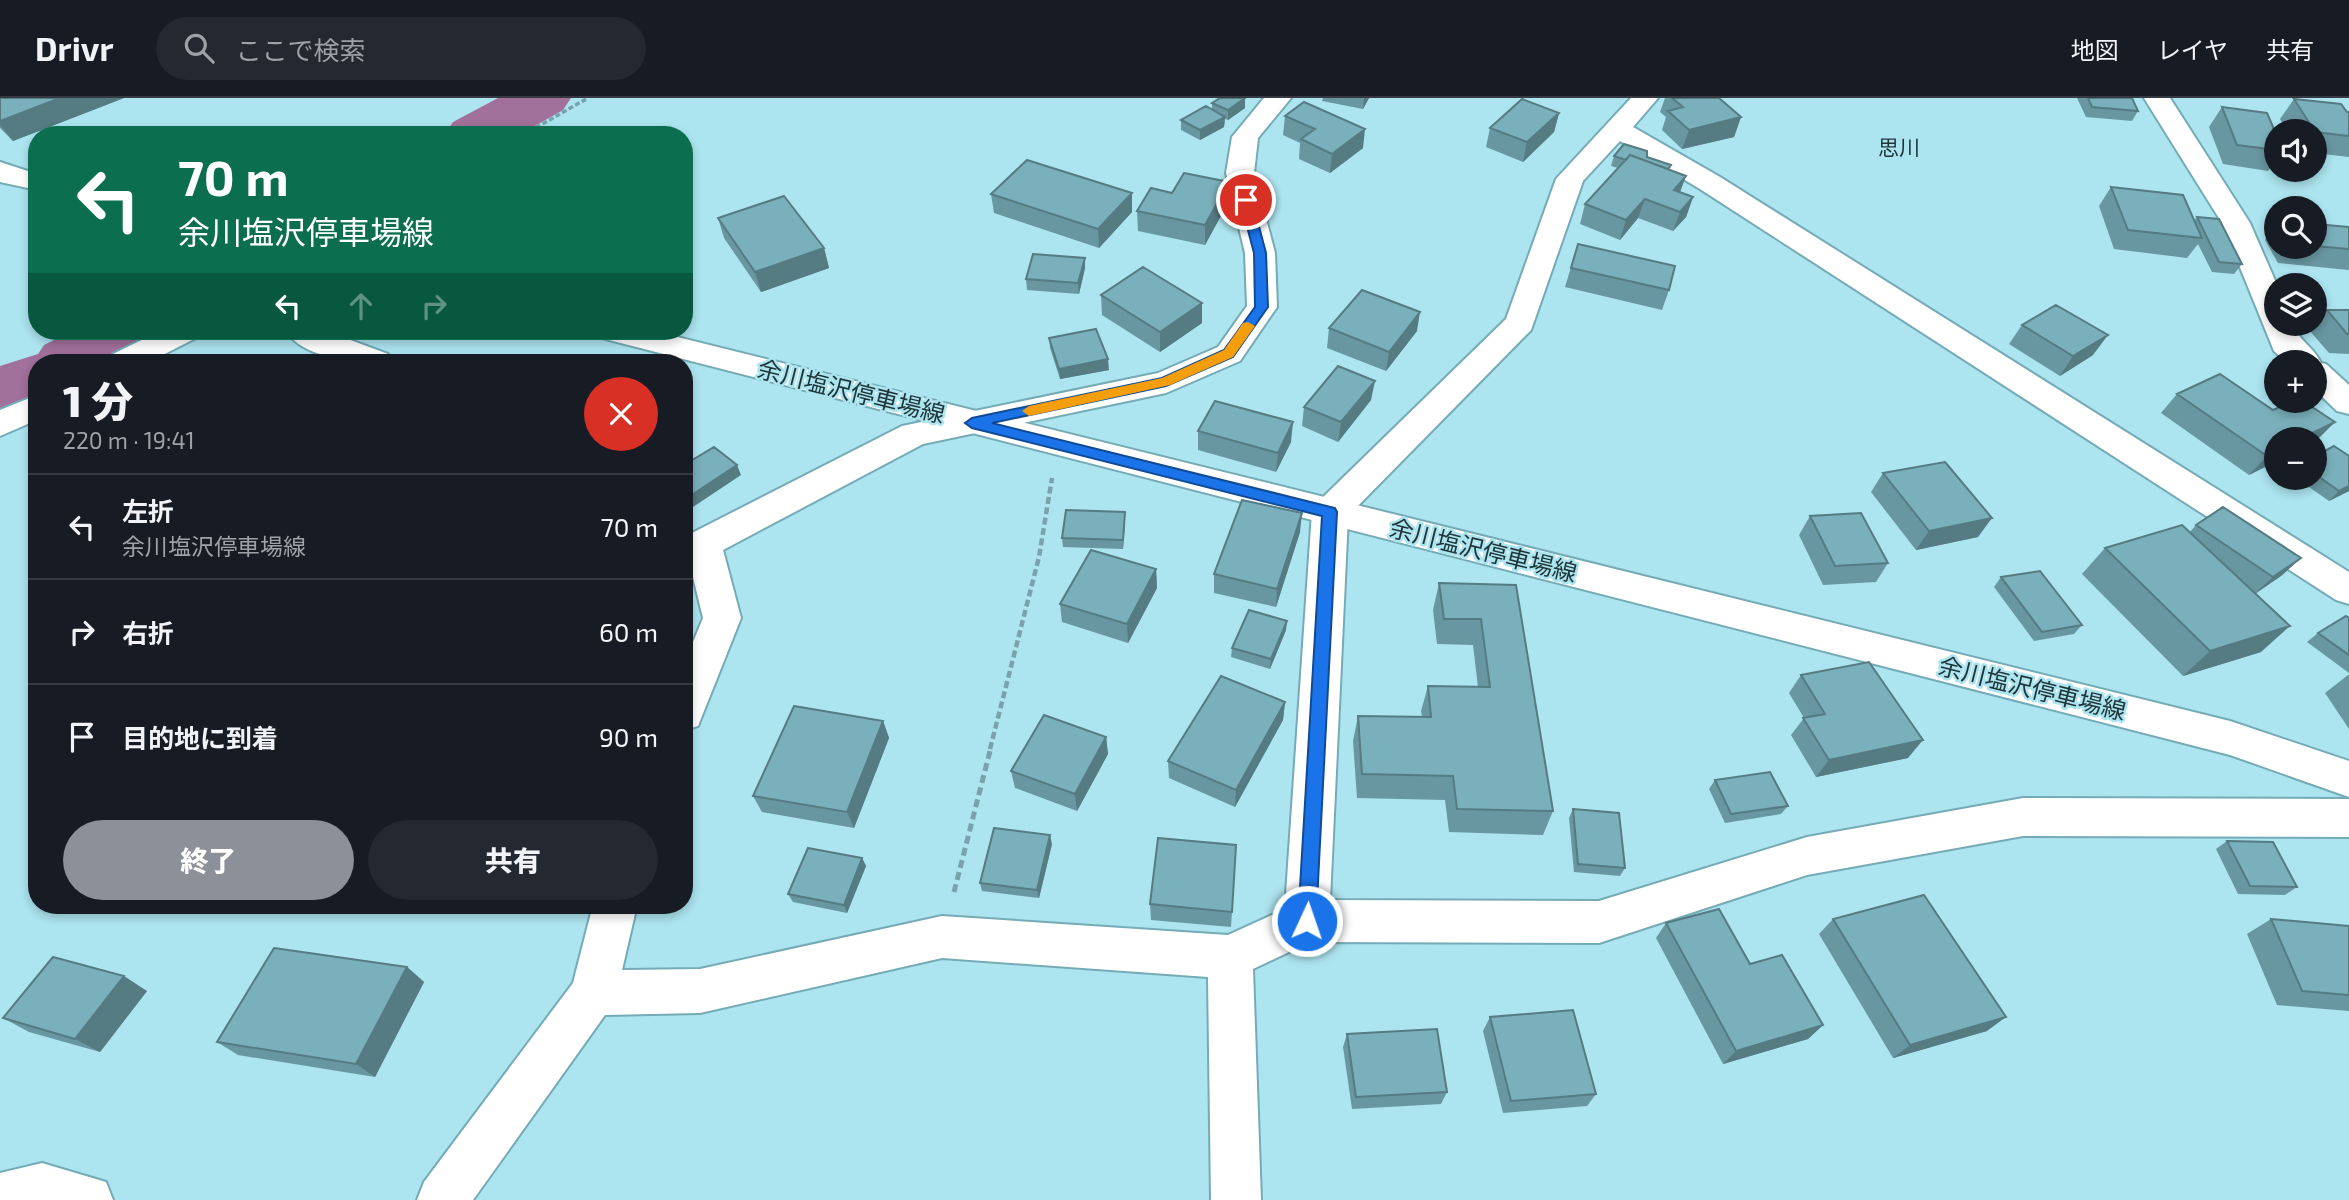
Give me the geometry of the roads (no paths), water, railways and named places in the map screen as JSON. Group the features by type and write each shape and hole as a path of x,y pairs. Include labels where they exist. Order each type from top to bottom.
{"street":[{"path":"693,691 722,618 694,540 914,434 1166,382 1228,354 1262,307 1260,253 1240,173 1245,137 1278,98"},
{"path":"1307,921 1330,512 1520,323 1570,179 1645,98"},
{"path":"2157,98 2236,223 2264,291"},
{"path":"1616,128 1722,191 2349,589"},
{"path":"0,170 7,175 28,181"},
{"path":"140,354 167,340"},
{"path":"318,340 355,354"},
{"name":"余川塩沢停車場線","path":"648,340 2230,738 2349,779"},
{"path":"2327,383 2349,403"},
{"path":"0,424 28,411"},
{"path":"593,993 700,990 942,937 1230,957 1307,921 1599,922 1807,856 2023,817 2349,818"},
{"path":"442,1200 593,993 613,914"},
{"path":"1230,957 1236,1200"},
{"path":"0,1198 42,1188 88,1200"}],"waterway":[{"path":"491,126 542,98"},
{"path":"84,354 110,340"},
{"path":"0,395 28,382"}],"district":[{"name":"思川","path":"1899,148"}]}
